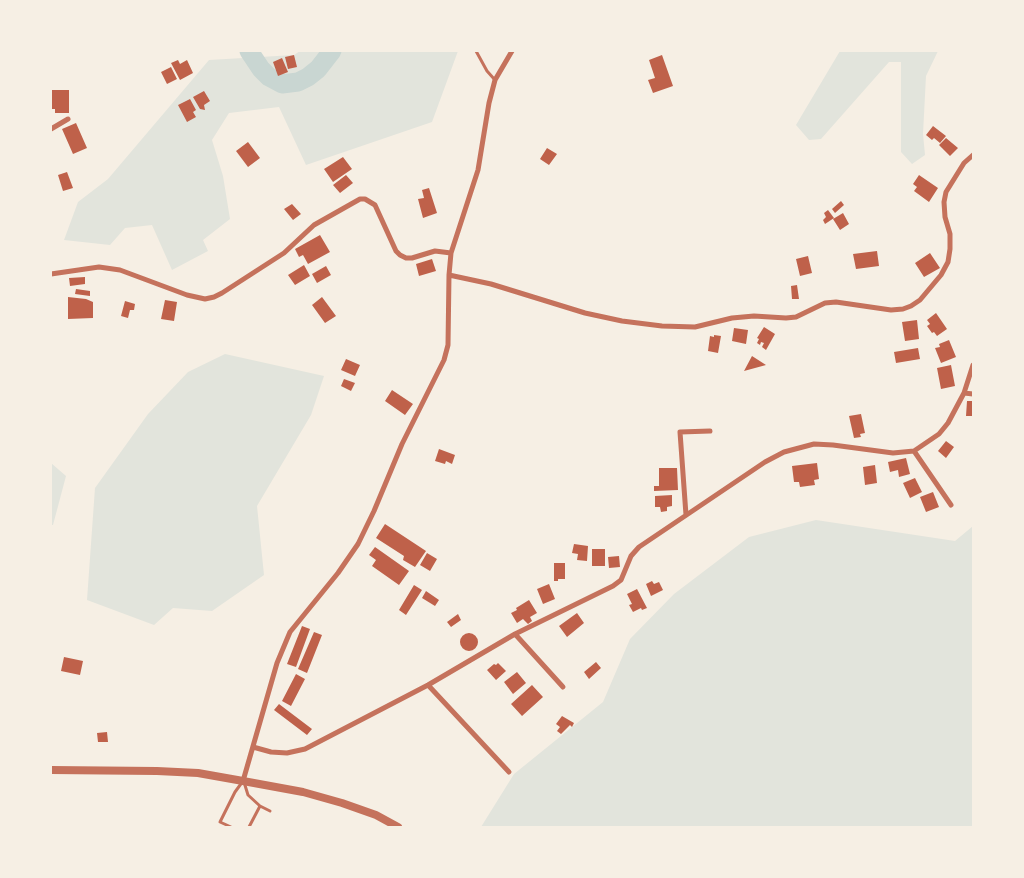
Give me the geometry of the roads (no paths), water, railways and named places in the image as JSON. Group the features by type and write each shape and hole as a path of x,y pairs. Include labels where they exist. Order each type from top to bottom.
{"street":[{"path":"244,781 277,663 290,632 338,573 358,544 402,444 444,360 448,345 448,275 451,253 478,170 489,103 495,80 512,51"},
{"path":"51,129 68,118"},
{"path":"448,275 491,284 585,313 622,321 662,326 696,327 732,318 754,316 796,317 825,303 836,302 891,310 903,309 920,300 941,275 948,262 950,234 945,216 944,202 946,192 964,163 973,155"},
{"path":"51,274 99,268 120,270 187,295 205,299 214,297 284,253 314,225 360,199 366,199 374,205 396,251 400,255 412,258 435,250 451,253"},
{"path":"253,746 271,752 287,754 305,749 428,685 515,634 613,586 620,580 634,551 765,462 784,452 814,444 893,453 914,451 939,434 948,423 964,393 973,365"},
{"path":"964,393 973,394"},
{"path":"686,515 680,432 710,431"},
{"path":"914,451 951,505"},
{"path":"515,634 564,687"},
{"path":"428,685 509,772"},
{"path":"51,770 198,773 303,792 376,815 398,827"}],"lane":[{"path":"476,51 487,72 495,80"},
{"path":"244,781 248,795 260,806 270,811"},
{"path":"230,827 220,822 244,781"},
{"path":"249,827 260,806"}],"waterway":[{"path":"249,51 261,69 269,77 282,84 298,82 308,77 318,69 332,51"}]}
